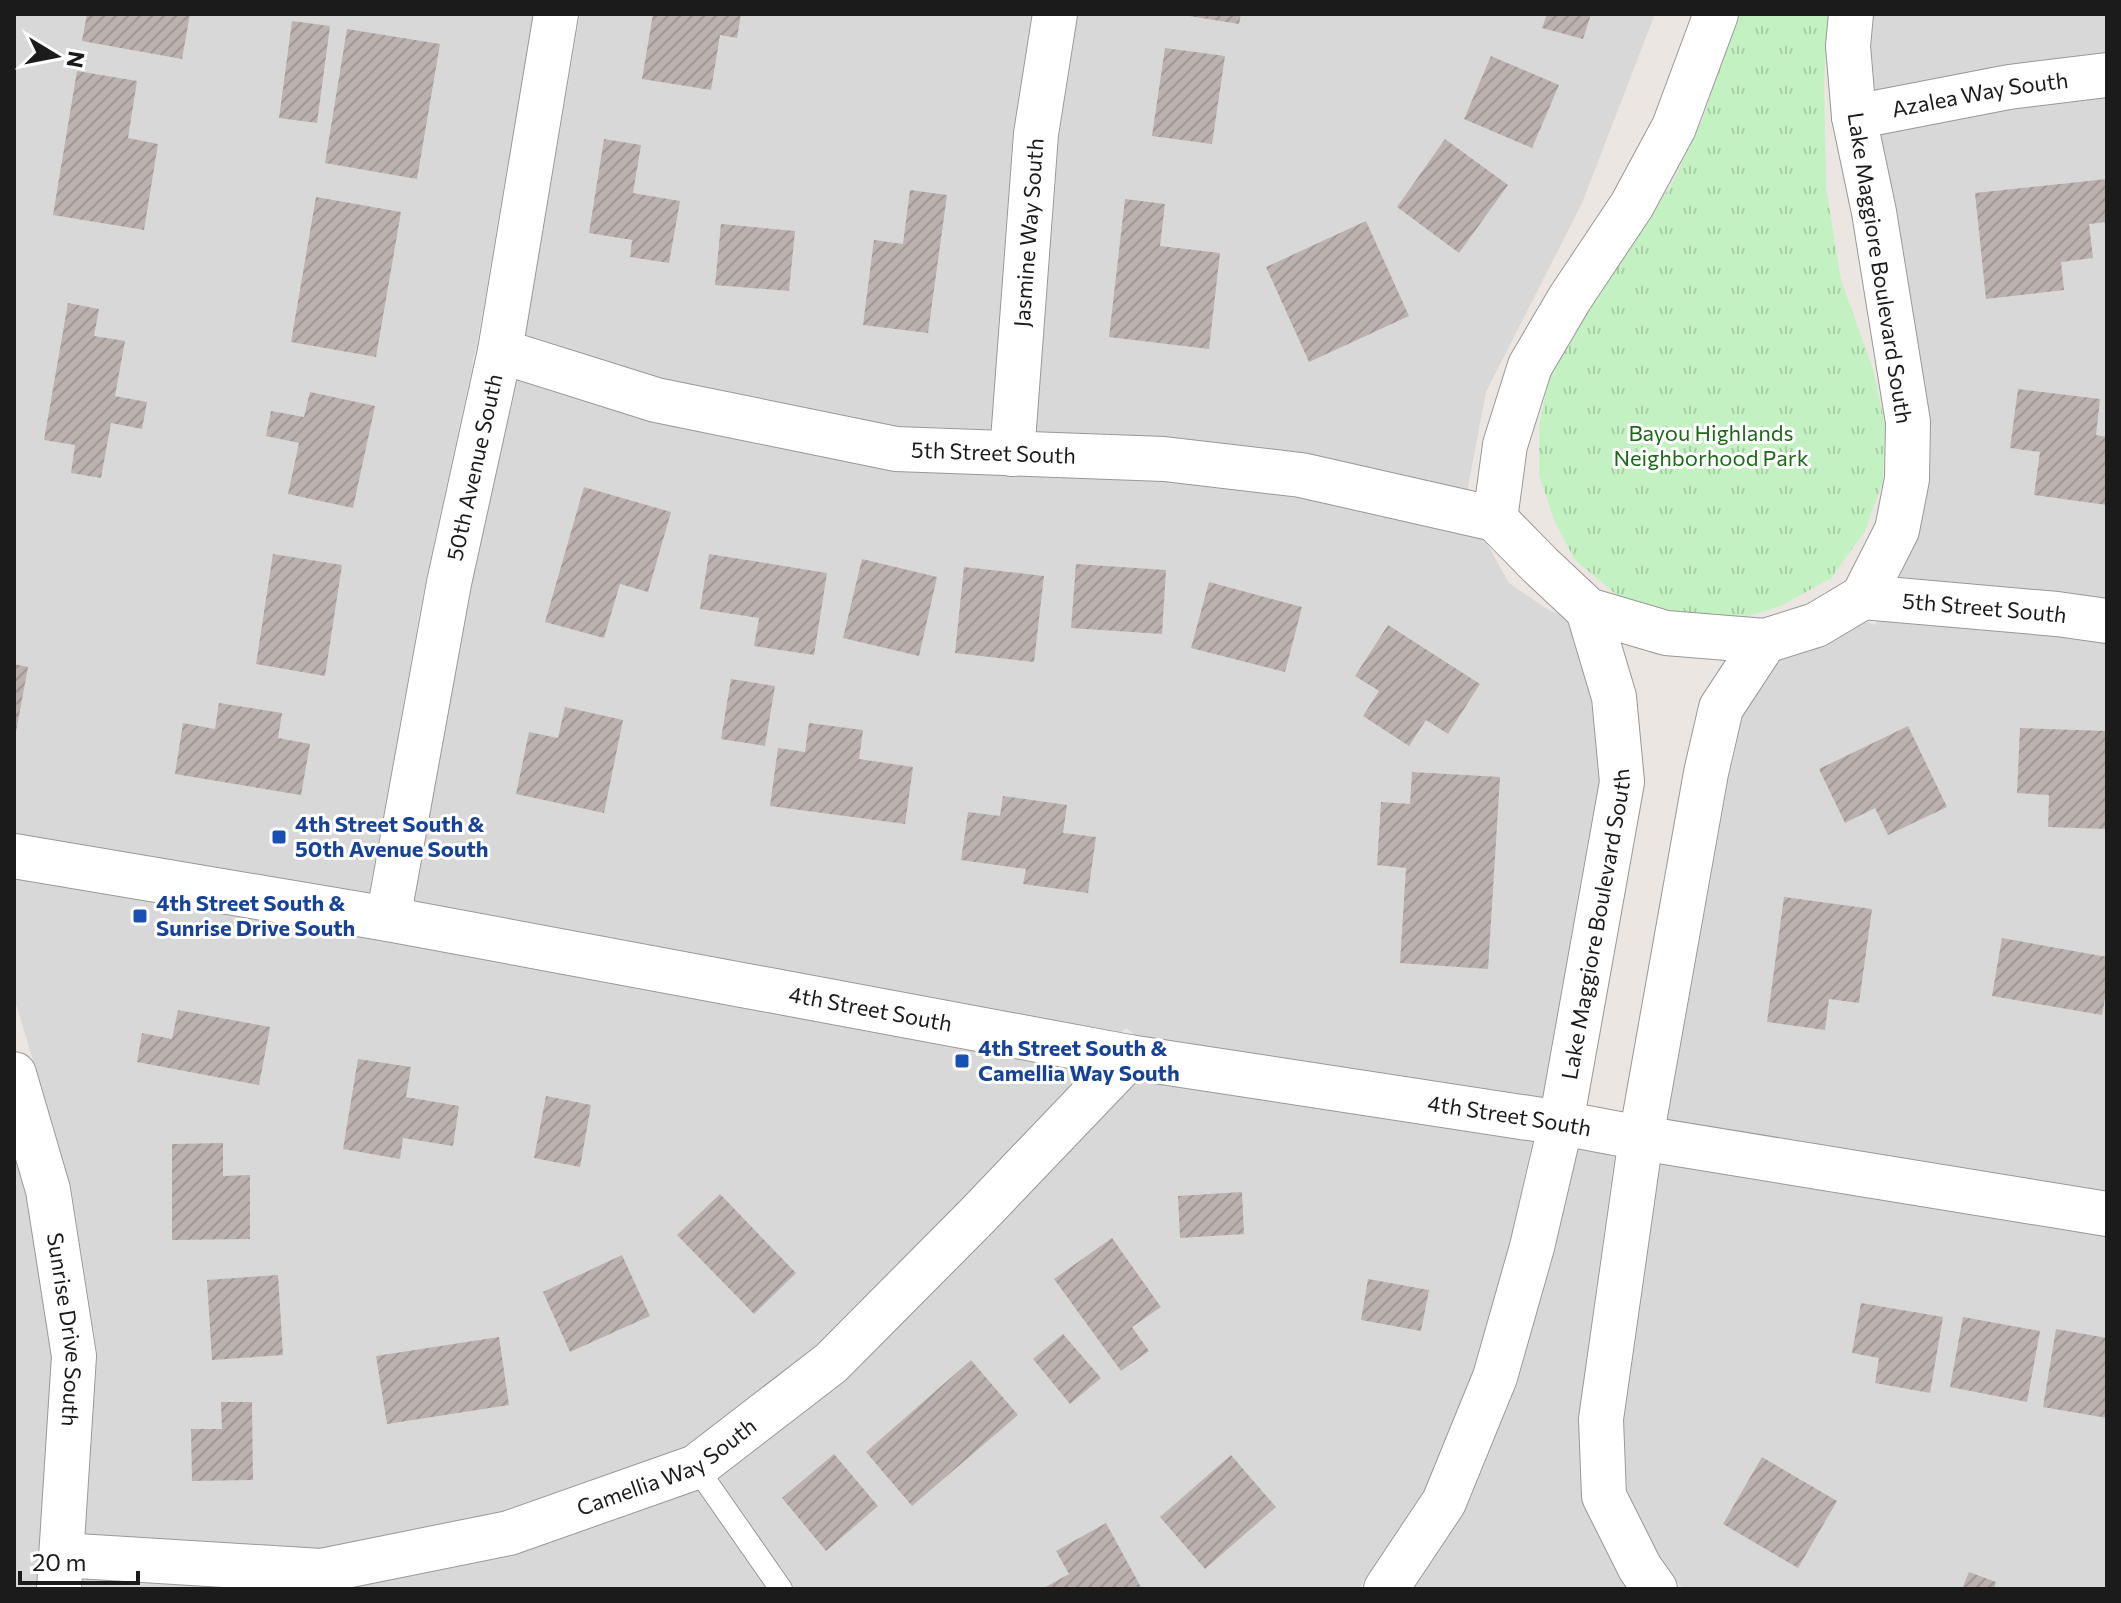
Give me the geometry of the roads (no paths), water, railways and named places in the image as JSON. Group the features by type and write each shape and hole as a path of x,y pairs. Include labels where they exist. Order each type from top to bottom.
{"street":[{"name":"50th Avenue South","path":"388,919 449,583 500,351 556,14"},
{"name":"Jasmine Way South","path":"1012,454 1036,134 1055,14"},
{"path":"1716,14 1674,127 1632,205 1570,298 1530,366 1505,445 1495,519 1588,610 1666,633 1765,641 1816,625 1863,597"},
{"name":"Lake Maggiore Boulevard South","path":"1851,14 1848,46 1854,117 1874,212 1908,422 1907,479 1897,530 1863,597"},
{"name":"Azalea Way South","path":"1854,117 2009,87 2107,75"},
{"name":"5th Street South","path":"500,351 656,400 896,449 1164,459 1301,475 1495,519"},
{"name":"5th Street South","path":"1863,597 2107,621"},
{"name":"Lake Maggiore Boulevard South","path":"1386,1589 1444,1502 1495,1377 1532,1247 1561,1123 1622,782 1614,697 1588,610"},
{"path":"1655,1589 1640,1568 1604,1496 1601,1419 1641,1138 1706,773 1721,708 1765,641"},
{"name":"4th Street South","path":"14,856 388,919 1129,1057 1561,1123 2107,1214"},
{"name":"Camellia Way South","path":"60,1572 321,1571 509,1533 696,1467 831,1363 1129,1057"},
{"name":"Sunrise Drive South","path":"14,1074 48,1190 74,1356 60,1572"}],"lane":[{"path":"696,1467 781,1589"}],"place":[{"name":"4th Street South & 50th Avenue South","path":"279,837"},
{"name":"4th Street South & Sunrise Drive South","path":"140,916"},
{"name":"4th Street South & Camellia Way South","path":"962,1061"}],"park label":[{"name":"Bayou Highlands Neighborhood Park","path":"1711,446"}]}
